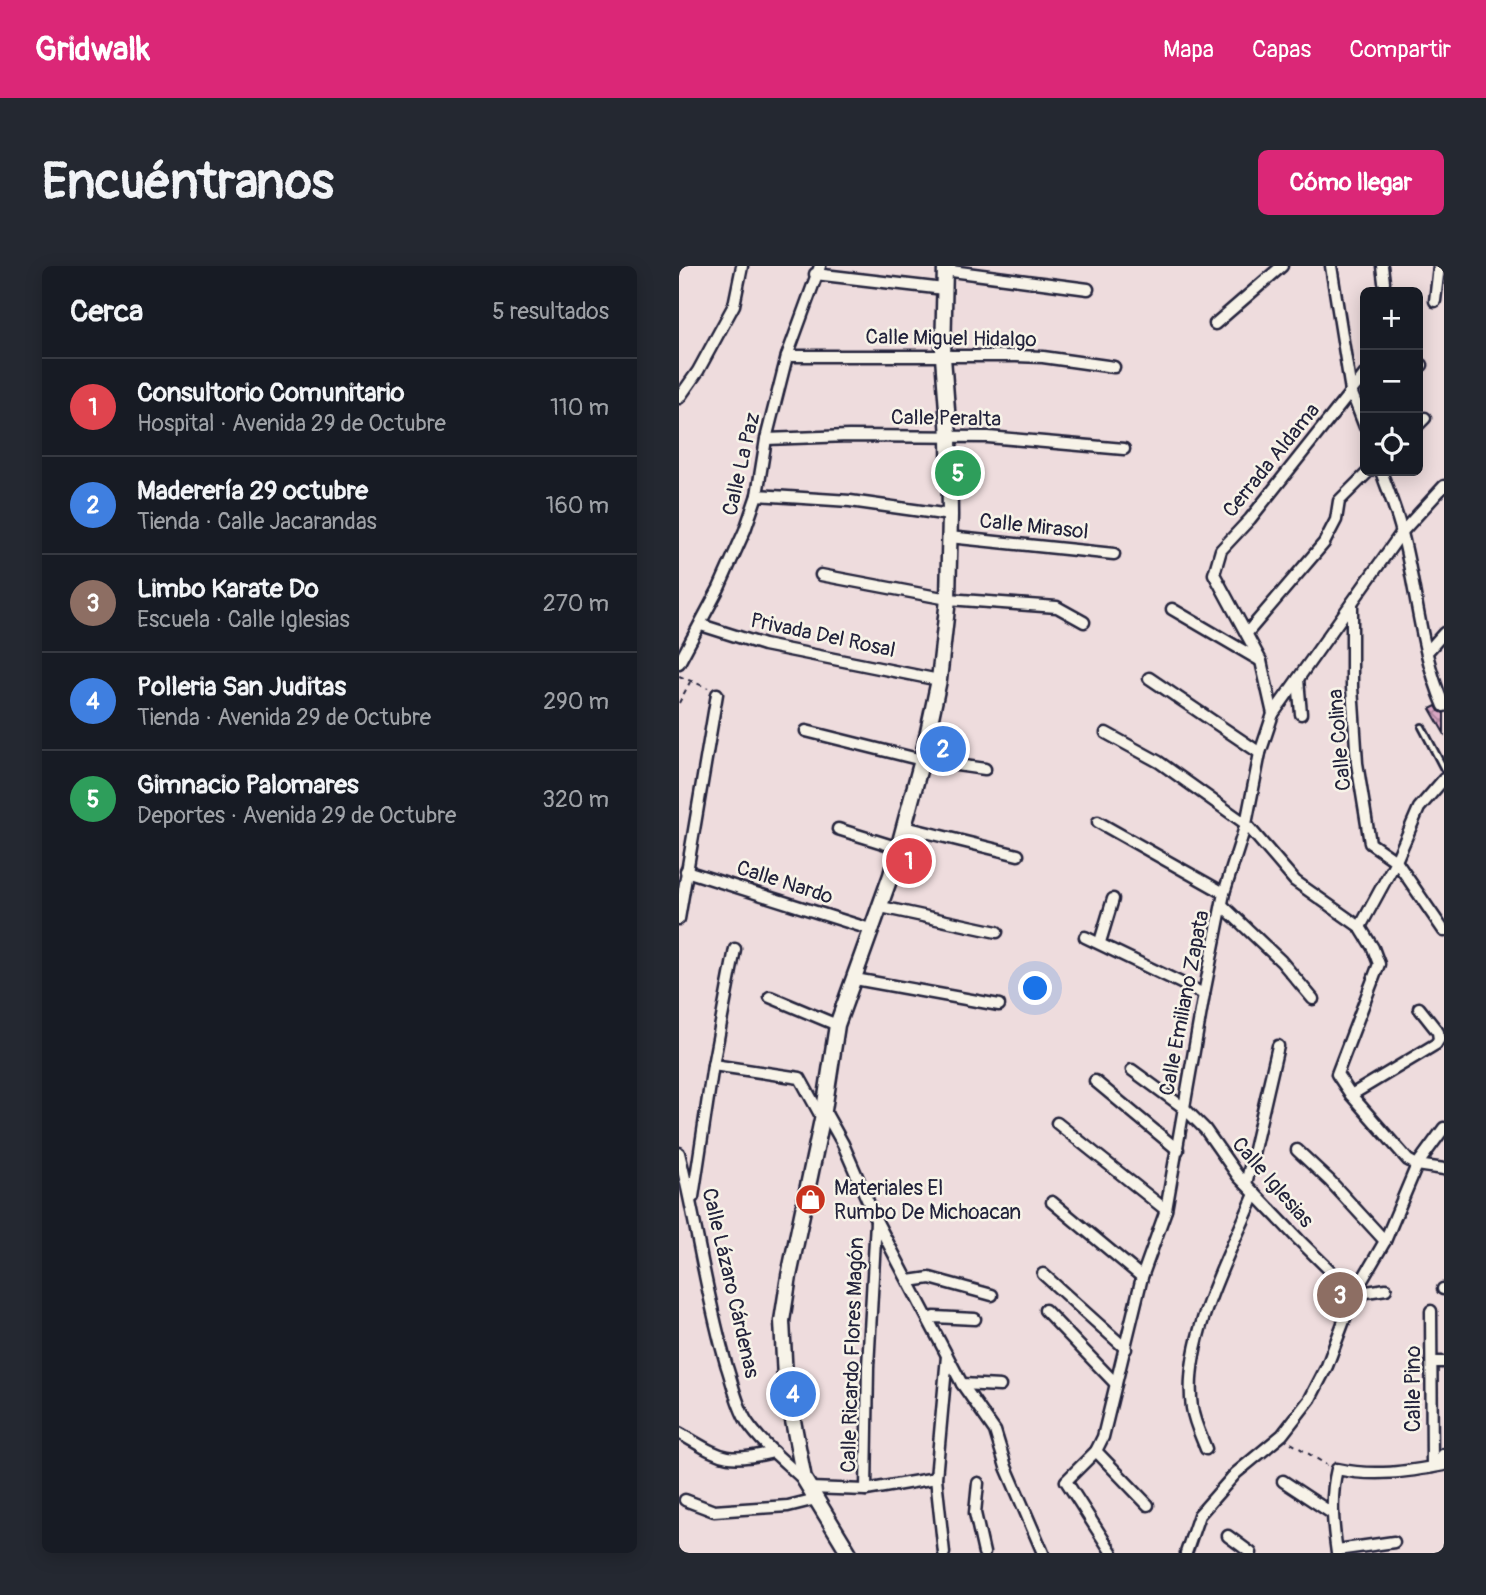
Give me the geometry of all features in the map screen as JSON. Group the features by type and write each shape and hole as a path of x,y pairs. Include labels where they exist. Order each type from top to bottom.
{"street":[{"path":"679,398 698,371 734,305 743,266"},
{"path":"1263,266 1272,274"},
{"path":"1215,324 1282,266"},
{"path":"1331,266 1351,391 1360,405"},
{"path":"1383,266 1384,282"},
{"path":"1435,300 1439,266"},
{"path":"810,1489 785,1378 782,1321 823,1114 837,1025 873,930 899,848 939,680 948,599 950,515 949,436 943,357 945,268 1088,289"},
{"path":"817,270 944,289"},
{"name":"Calle La Paz","path":"679,663 730,565 757,495 766,439 787,356 817,270"},
{"name":"Calle Miguel Hidalgo","path":"787,356 1043,357 1114,367"},
{"name":"Cerrada Aldama","path":"1247,633 1213,574 1221,550 1250,519 1360,380"},
{"name":"Calle Peralta","path":"766,439 988,437 1124,449"},
{"path":"1273,714 1261,661 1247,633 1324,543 1336,520 1339,501 1364,476"},
{"path":"1383,476 1402,532 1427,652 1435,685 1444,706"},
{"name":"Calle Emiliano Zapata","path":"1112,1553 1066,1481 1095,1451 1103,1437 1142,1277 1166,1210 1224,893 1246,824 1261,753 1273,714 1402,532 1444,486"},
{"path":"757,495 850,501 950,515"},
{"name":"Calle Mirasol","path":"949,537 1114,554"},
{"path":"821,575 948,599 1057,607 1084,622"},
{"name":"Calle Colina","path":"1352,602 1352,687 1357,763 1370,842 1396,861 1444,931"},
{"path":"1172,609 1261,661"},
{"name":"Privada Del Rosal","path":"701,625 764,645 939,680"},
{"path":"1427,652 1444,633"},
{"path":"1149,677 1261,753"},
{"path":"1298,679 1301,714"},
{"path":"679,919 717,694"},
{"path":"806,731 922,760 985,769"},
{"path":"1106,733 1159,762 1246,824 1295,881 1360,927 1379,964 1337,1074 1398,1151 1417,1166 1444,1169"},
{"path":"1360,927 1396,861 1419,808 1444,779"},
{"path":"1098,822 1224,893"},
{"path":"905,827 1018,855"},
{"path":"838,830 899,848"},
{"name":"Calle Nardo","path":"686,871 873,930"},
{"path":"1100,942 1113,899"},
{"path":"1222,905 1281,961 1313,999"},
{"path":"881,907 997,932"},
{"path":"1085,937 1204,994"},
{"path":"692,1204 713,1065 735,949"},
{"path":"855,979 999,1005"},
{"path":"770,997 837,1025"},
{"path":"1351,1095 1436,1044 1439,1035 1419,1008"},
{"path":"1246,1184 1278,1046"},
{"path":"713,1065 800,1078 848,1154 876,1220 962,1384 995,1431 1006,1467 1043,1553"},
{"name":"Calle Iglesias","path":"1132,1070 1184,1108 1205,1129 1255,1194 1354,1294"},
{"path":"1095,1081 1178,1150"},
{"path":"1057,1123 1166,1210"},
{"path":"1187,1553 1199,1515 1236,1473 1282,1435 1316,1388 1354,1294 1385,1241 1417,1166 1444,1128"},
{"path":"1297,1150 1330,1181 1385,1241"},
{"name":"Calle Lázaro Cárdenas","path":"679,1153 719,1340 738,1402 747,1421 810,1489 849,1553"},
{"path":"1206,1449 1192,1409 1192,1362 1201,1323 1255,1194"},
{"path":"1052,1202 1142,1277"},
{"name":"Calle Ricardo Flores Magón","path":"866,1490 868,1367 876,1220"},
{"path":"1043,1273 1126,1349"},
{"path":"909,1282 930,1278 992,1295"},
{"path":"1354,1294 1386,1289"},
{"path":"1045,1310 1116,1384"},
{"name":"Calle Pino","path":"1431,1311 1432,1467"},
{"path":"929,1321 934,1317 975,1319"},
{"path":"944,1553 936,1478 947,1356"},
{"path":"1432,1362 1444,1362"},
{"path":"962,1384 1000,1386"},
{"path":"679,1433 721,1457 743,1460 774,1452"},
{"path":"1095,1451 1148,1505"},
{"path":"1432,1467 1444,1454"},
{"path":"1394,1542 1337,1551 1332,1514 1333,1484 1337,1469 1358,1474 1385,1474 1444,1465"},
{"path":"685,1500 714,1511 788,1506 810,1489 866,1490 936,1478"},
{"path":"1283,1480 1332,1514"},
{"path":"978,1483 975,1513 984,1553"},
{"path":"1228,1536 1251,1553"}],"lane":[{"path":"1422,727 1444,769"}],"path":[{"path":"679,676 715,690 717,694"},
{"path":"679,703 690,681"},
{"path":"1282,1435 1295,1447 1337,1469"}],"building":[{"path":"1436,706 1444,713 1444,733 1430,709"}],"place":[{"name":"Gimnacio Palomares","path":"958,473"},
{"name":"Maderería 29 octubre","path":"943,749"},
{"name":"Consultorio Comunitario","path":"909,861"},
{"name":"Materiales El Rumbo De Michoacan","path":"811,1200"},
{"name":"Limbo Karate Do","path":"1340,1295"},
{"name":"Polleria San Juditas","path":"793,1394"}]}
